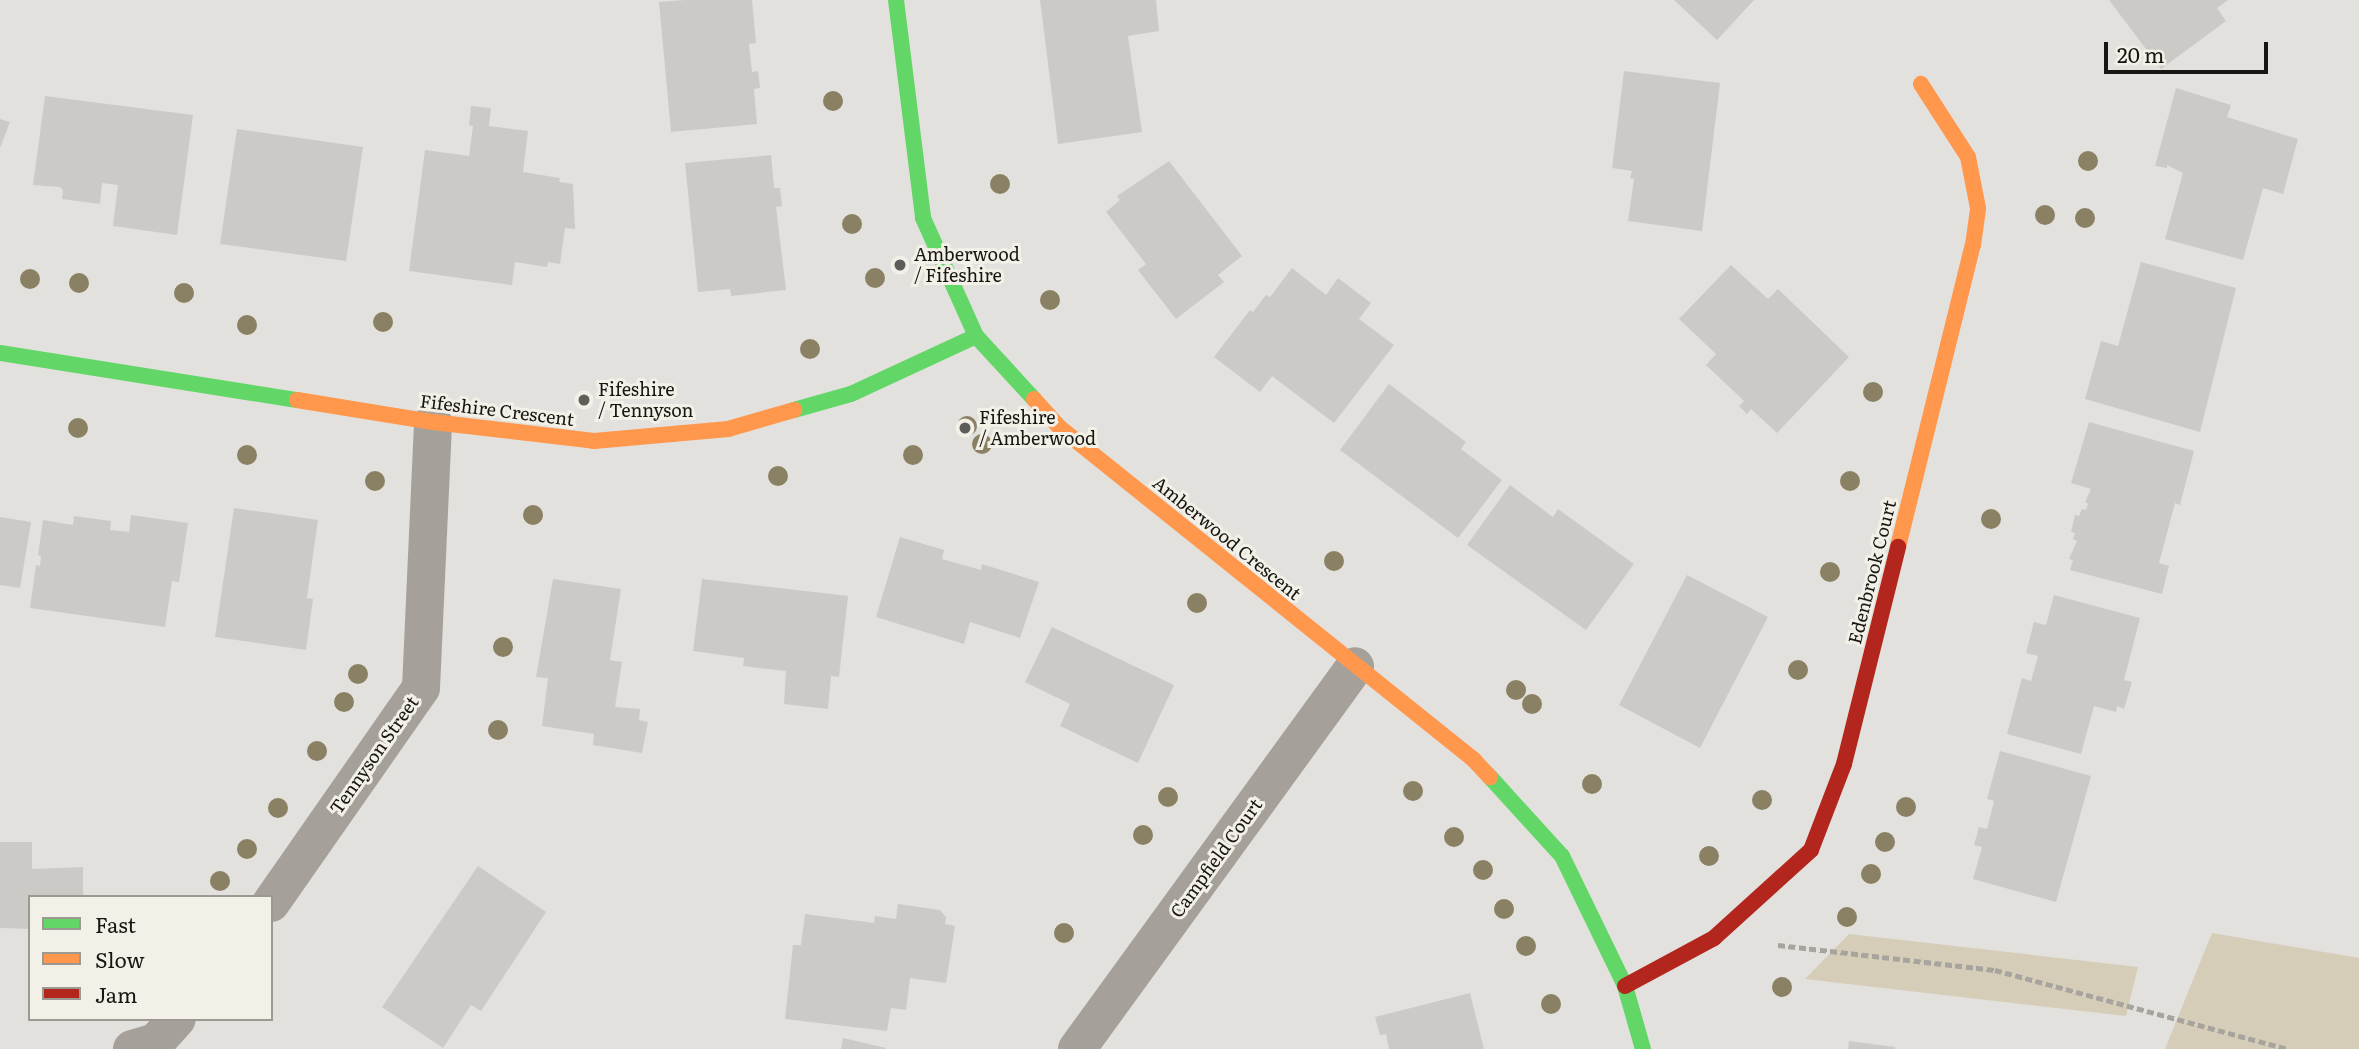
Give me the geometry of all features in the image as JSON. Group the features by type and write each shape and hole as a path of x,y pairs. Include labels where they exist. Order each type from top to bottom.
{"street":[{"name":"Amberwood Crescent","path":"896,0 923,218 976,336 1059,427 1473,759 1562,856 1625,986 1643,1049"},
{"name":"Edenbrook Court","path":"1625,986 1714,938 1811,850 1844,764 1973,245 1978,208 1968,157 1921,84"},
{"name":"Fifeshire Crescent","path":"0,354 433,422 594,441 728,429 851,394 976,336"},
{"name":"Tennyson Street","path":"273,900 421,688 433,422"},
{"name":"Campfield Court","path":"1077,1049 1355,666"},
{"path":"132,1049 156,1042 175,1021"}],"path":[{"path":"1714,938 1995,970 2287,1049"}],"shaded area":[{"path":"2212,933 2359,958 2359,1049 2165,1049"},
{"path":"1849,934 2138,967 2126,1016 1805,979"}],"building":[{"path":"752,0 756,43 749,44 752,72 758,71 760,88 754,89 757,124 671,132 659,2"},
{"path":"1040,0 1156,0 1159,31 1128,36 1142,132 1058,144"},
{"path":"1674,0 1754,0 1717,40"},
{"path":"2109,0 2228,0 2217,8 2226,21 2161,69"},
{"path":"1624,71 1720,83 1702,231 1628,221 1634,179 1630,178 1632,171 1612,168"},
{"path":"2176,88 2231,105 2227,117 2298,139 2283,194 2263,188 2243,260 2165,239 2183,173 2167,165 2167,168 2155,166"},
{"path":"45,96 193,115 177,235 113,226 118,185 102,183 100,204 62,199 63,190 60,187 33,185"},
{"path":"471,106 491,108 489,126 528,131 523,172 560,178 559,182 573,184 575,229 565,228 560,264 548,262 547,267 515,262 512,285 409,271 425,150 469,156 473,126 469,125"},
{"path":"0,119 10,122 0,148"},
{"path":"237,129 363,147 346,261 220,244"},
{"path":"771,155 774,188 780,188 782,206 776,207 786,290 731,296 730,289 698,292 685,163"},
{"path":"1169,161 1242,256 1218,275 1224,282 1176,319 1138,270 1146,264 1106,212 1120,200 1117,196"},
{"path":"2141,262 2236,288 2200,432 2085,399 2101,341 2118,346"},
{"path":"1731,265 1768,299 1778,289 1849,357 1777,433 1751,409 1747,414 1739,406 1744,401 1706,365 1716,354 1679,319"},
{"path":"1292,268 1326,295 1338,278 1371,303 1359,319 1394,345 1334,423 1272,376 1260,392 1214,357 1250,310 1253,312 1266,295 1270,297"},
{"path":"1389,384 1466,442 1461,449 1502,480 1458,538 1340,450"},
{"path":"2089,422 2194,451 2180,505 2175,503 2159,563 2169,566 2162,594 2070,570 2073,560 2069,559 2077,541 2073,539 2075,533 2071,532 2075,515 2079,516 2082,509 2086,510 2088,504 2085,502 2091,489 2071,483"},
{"path":"1510,485 1553,517 1558,509 1634,564 1586,630 1467,545"},
{"path":"234,508 318,520 307,598 313,599 306,650 215,637"},
{"path":"131,515 188,523 179,582 172,581 165,627 30,608 36,565 40,566 41,556 38,555 43,520 73,525 74,516 111,521 110,530 129,532"},
{"path":"0,517 31,522 20,588 0,585"},
{"path":"900,537 944,550 942,559 981,570 982,564 1039,582 1020,638 970,622 964,644 876,617"},
{"path":"1687,575 1768,617 1700,748 1619,705"},
{"path":"553,579 621,589 610,660 622,662 615,707 640,709 639,720 648,722 642,753 593,745 594,734 542,726 548,678 536,677"},
{"path":"702,579 848,596 839,677 831,676 828,709 784,704 786,671 743,666 744,658 693,651"},
{"path":"2054,595 2140,618 2124,680 2132,682 2124,709 2117,706 2116,712 2094,706 2081,754 2007,734 2022,678 2031,681 2038,656 2026,653 2034,622 2046,625"},
{"path":"1052,627 1174,685 1138,763 1060,726 1070,704 1025,682"},
{"path":"2000,751 2091,776 2056,902 1973,879 1982,847 1974,845 1979,827 1987,829 1994,801 1987,799"},
{"path":"0,842 32,842 32,869 83,867 83,895 28,895 28,929 0,928"},
{"path":"478,866 546,912 481,1011 471,1005 443,1048 382,1007"},
{"path":"898,904 940,910 946,917 945,924 955,926 946,983 910,978 906,1010 891,1008 887,1031 785,1019 793,945 801,945 805,914 874,923 875,916 896,919"},
{"path":"1470,993 1484,1049 1389,1049 1386,1034 1380,1035 1375,1017"},
{"path":"843,1038 886,1048 886,1049 841,1049"},
{"path":"1849,1041 1895,1047 1895,1049 1848,1049"}],"traffic: fast":[{"path":"896,0 923,218 976,336 1034,399"},
{"path":"794,410 851,394 976,336"},
{"path":"0,353 297,400"},
{"path":"1490,777 1562,856 1625,986 1643,1049"}],"traffic: slow":[{"path":"1898,547 1973,245 1978,208 1968,157 1921,84"},
{"path":"1034,399 1059,427 1473,759 1490,777"},
{"path":"297,400 433,422 594,441 728,429 794,410"}],"traffic: jam":[{"path":"1625,986 1714,938 1811,850 1844,764 1898,547"}],"place":[{"name":"Amberwood / Fifeshire","path":"900,265"},
{"name":"Fifeshire / Tennyson","path":"584,400"},
{"name":"Fifeshire / Amberwood","path":"965,428"}]}
